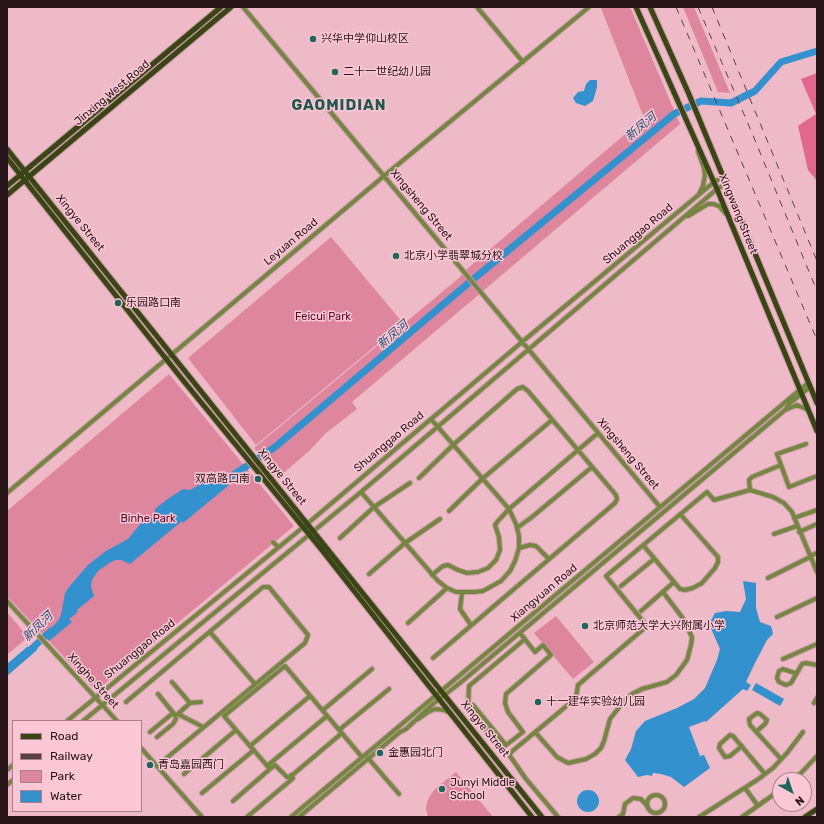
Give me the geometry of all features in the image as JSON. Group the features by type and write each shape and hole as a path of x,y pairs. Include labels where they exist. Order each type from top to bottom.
{"main road":[{"name":"Jinxing West Road","path":"7,186 221,7"},
{"name":"Jinxing West Road","path":"7,195 231,7"},
{"name":"Xingwang Street","path":"636,7 727,211 817,431"},
{"name":"Xingwang Street","path":"650,7 688,92 817,403"},
{"name":"Xingye Street","path":"7,149 27,178 172,355 532,817"},
{"name":"Xingye Street","path":"7,158 23,173"},
{"path":"709,169 714,171 718,165"},
{"name":"Xingye Street","path":"27,178 167,359 250,457"},
{"path":"727,211 730,205 735,206"},
{"name":"Xingye Street","path":"310,532 443,693 542,817"},
{"path":"805,817 817,809"}],"street":[{"name":"Xingsheng Street","path":"243,7 660,507"},
{"path":"477,7 523,62"},
{"name":"Leyuan Road","path":"7,494 384,176 589,7"},
{"path":"693,134 705,175 703,186 697,196"},
{"name":"Shuanggao Road","path":"68,720 305,525 697,196 714,182 723,177"},
{"name":"Shuanggao Road","path":"84,720 310,532 361,492 717,189 726,184"},
{"path":"678,222 708,204 719,206 729,217"},
{"name":"Xiangyuan Road","path":"443,693 660,507 809,385"},
{"path":"419,478 453,444 517,389 523,387 616,495 617,500 433,658"},
{"name":"Xiangyuan Road","path":"290,817 437,697 520,633 784,410 801,392"},
{"path":"784,410 797,405 808,410"},
{"path":"361,492 432,575 447,588 462,593 483,591 501,581 510,571 519,548 517,528 509,509 431,419"},
{"path":"449,511 482,479 552,420"},
{"path":"432,575 448,564 458,570 468,573 478,572 488,568 496,560 500,550 496,525 498,521 509,509 598,432"},
{"path":"806,444 777,454 789,486 817,476"},
{"path":"750,490 749,480 752,476 781,465"},
{"path":"517,528 532,518 592,467"},
{"path":"340,538 374,507 410,483"},
{"path":"555,816 510,756 510,753 569,704 576,697 578,685 647,626 606,576 706,492 714,500 750,490 773,497 784,503 792,512 799,532 817,572"},
{"path":"794,518 817,510"},
{"path":"643,545 680,589 684,590 692,588 702,583 709,577 715,568 718,562 718,557 680,514"},
{"path":"369,574 405,543 440,518"},
{"path":"799,532 817,524"},
{"path":"774,534 797,526"},
{"path":"273,542 278,547"},
{"path":"519,548 530,545 536,546 549,559"},
{"path":"768,578 817,553"},
{"path":"621,586 654,559"},
{"path":"641,611 674,582"},
{"path":"126,702 263,587 268,587 308,635 305,642 157,766"},
{"path":"408,623 447,588"},
{"path":"535,732 557,758 568,763 586,759 595,754 601,748 610,719 624,701 632,694 642,689 667,682 676,675 687,660 692,645 692,637 682,617 663,592"},
{"path":"462,593 460,609 471,625"},
{"path":"777,617 817,598"},
{"name":"Xinghe Street","path":"7,601 116,720"},
{"path":"210,632 255,684"},
{"path":"520,633 525,639 535,652 543,645 551,655 506,694 505,703 508,712 523,732 501,749 468,708 469,686 525,639"},
{"path":"783,659 817,644"},
{"path":"795,673 783,669 779,671 777,678 779,682 786,685 790,683 802,664 806,663 817,665"},
{"path":"269,767 224,716 285,666 327,716 399,794"},
{"path":"323,710 372,669"},
{"path":"172,682 190,704"},
{"path":"269,767 275,765 287,777 291,775 389,689"},
{"path":"158,694 175,714 203,728"},
{"path":"250,746 310,696"},
{"name":"Xiangyuan Road","path":"299,817 418,719 419,716 437,697"},
{"path":"814,703 817,698"},
{"path":"150,732 190,704 201,702"},
{"path":"473,705 506,745"},
{"path":"418,719 435,709 449,712"},
{"path":"756,732 765,724 767,720 757,713 749,719 750,725 756,732 781,759"},
{"path":"157,737 173,724 176,719 175,714"},
{"path":"233,801 327,716"},
{"path":"184,774 236,730"},
{"path":"699,817 745,788 773,768 802,732"},
{"path":"742,746 730,756 725,757 719,748 720,744 730,735 733,736 742,746 765,774"},
{"path":"142,749 202,817"},
{"path":"202,793 254,750"},
{"path":"802,772 817,756"},
{"path":"247,817 291,780 293,778 291,775"},
{"path":"745,788 758,806"},
{"path":"656,795 662,797 665,802 663,810 657,813 650,809 648,802 651,797 656,795"},
{"path":"742,817 772,796"},
{"path":"619,817 623,814 626,804 633,798 641,799 655,817"}],"green space":[{"path":"630,7 680,124 352,402 357,409 326,433 309,451 278,478 254,448 459,278 468,268 644,118 601,8"},
{"path":"683,7 694,7 730,93 718,92"},
{"name":"Feicui Park","path":"331,237 403,323 256,445 188,358"},
{"name":"Binhe Park","path":"169,374 294,526 96,691 7,596 7,511"},
{"path":"7,612 28,637 7,655"},
{"path":"556,616 594,662 573,679 534,633"},
{"path":"456,772 493,817 428,817 426,809 430,796 435,789"}],"shaded area":[{"path":"817,73 817,181 808,170 798,126 816,114 801,79"}],"water":[{"path":"590,80 597,80 597,87 593,101 585,106 576,103 573,98 578,92 584,91 586,84"},
{"path":"223,477 227,479 230,477 234,481 130,564 121,560 116,560 98,571 92,580 91,587 94,596 77,610 78,612 69,619 72,622 49,641 44,635 58,621 61,615 65,593 88,565 106,551 128,539 141,523 152,518 156,508 169,498 183,489 190,490 210,479"},
{"path":"743,581 756,583 756,608 760,622 771,626 773,634 767,640 746,682 751,685 747,691 743,689 706,722 705,721 689,727 700,756 704,755 710,768 684,787 671,777 661,774 653,773 652,776 647,775 638,777 625,760 631,749 636,731 645,721 677,708 694,699 705,688 720,649 709,624 715,613 726,611 740,612 746,599"},
{"path":"33,646 38,648 36,651 7,676 7,664 27,647"},
{"path":"756,683 784,699 780,706 752,690"},
{"path":"588,790 596,793 599,801 596,809 588,812 580,809 577,801 580,793"}],"waterway":[{"name":"新凤河","path":"223,482 275,447 465,286 674,114 701,101 731,103 755,91 781,62 817,51"},
{"name":"新凤河","path":"28,652 51,631"}],"railway":[{"path":"676,7 817,340"},
{"path":"698,7 817,291"},
{"path":"712,7 817,261"}],"place":[{"name":"兴华中学仰山校区","path":"313,39"},
{"name":"二十一世纪幼儿园","path":"335,72"},
{"name":"北京小学翡翠城分校","path":"396,256"},
{"name":"乐园路口南","path":"118,303"},
{"name":"双高路口南","path":"258,479"},
{"name":"北京师范大学大兴附属小学","path":"585,626"},
{"name":"十一建华实验幼儿园","path":"538,702"},
{"name":"金惠园北门","path":"380,753"},
{"name":"青岛嘉园西门","path":"150,765"},
{"name":"Junyi Middle School","path":"442,789"}],"district":[{"name":"GAOMIDIAN","path":"339,106"}]}
